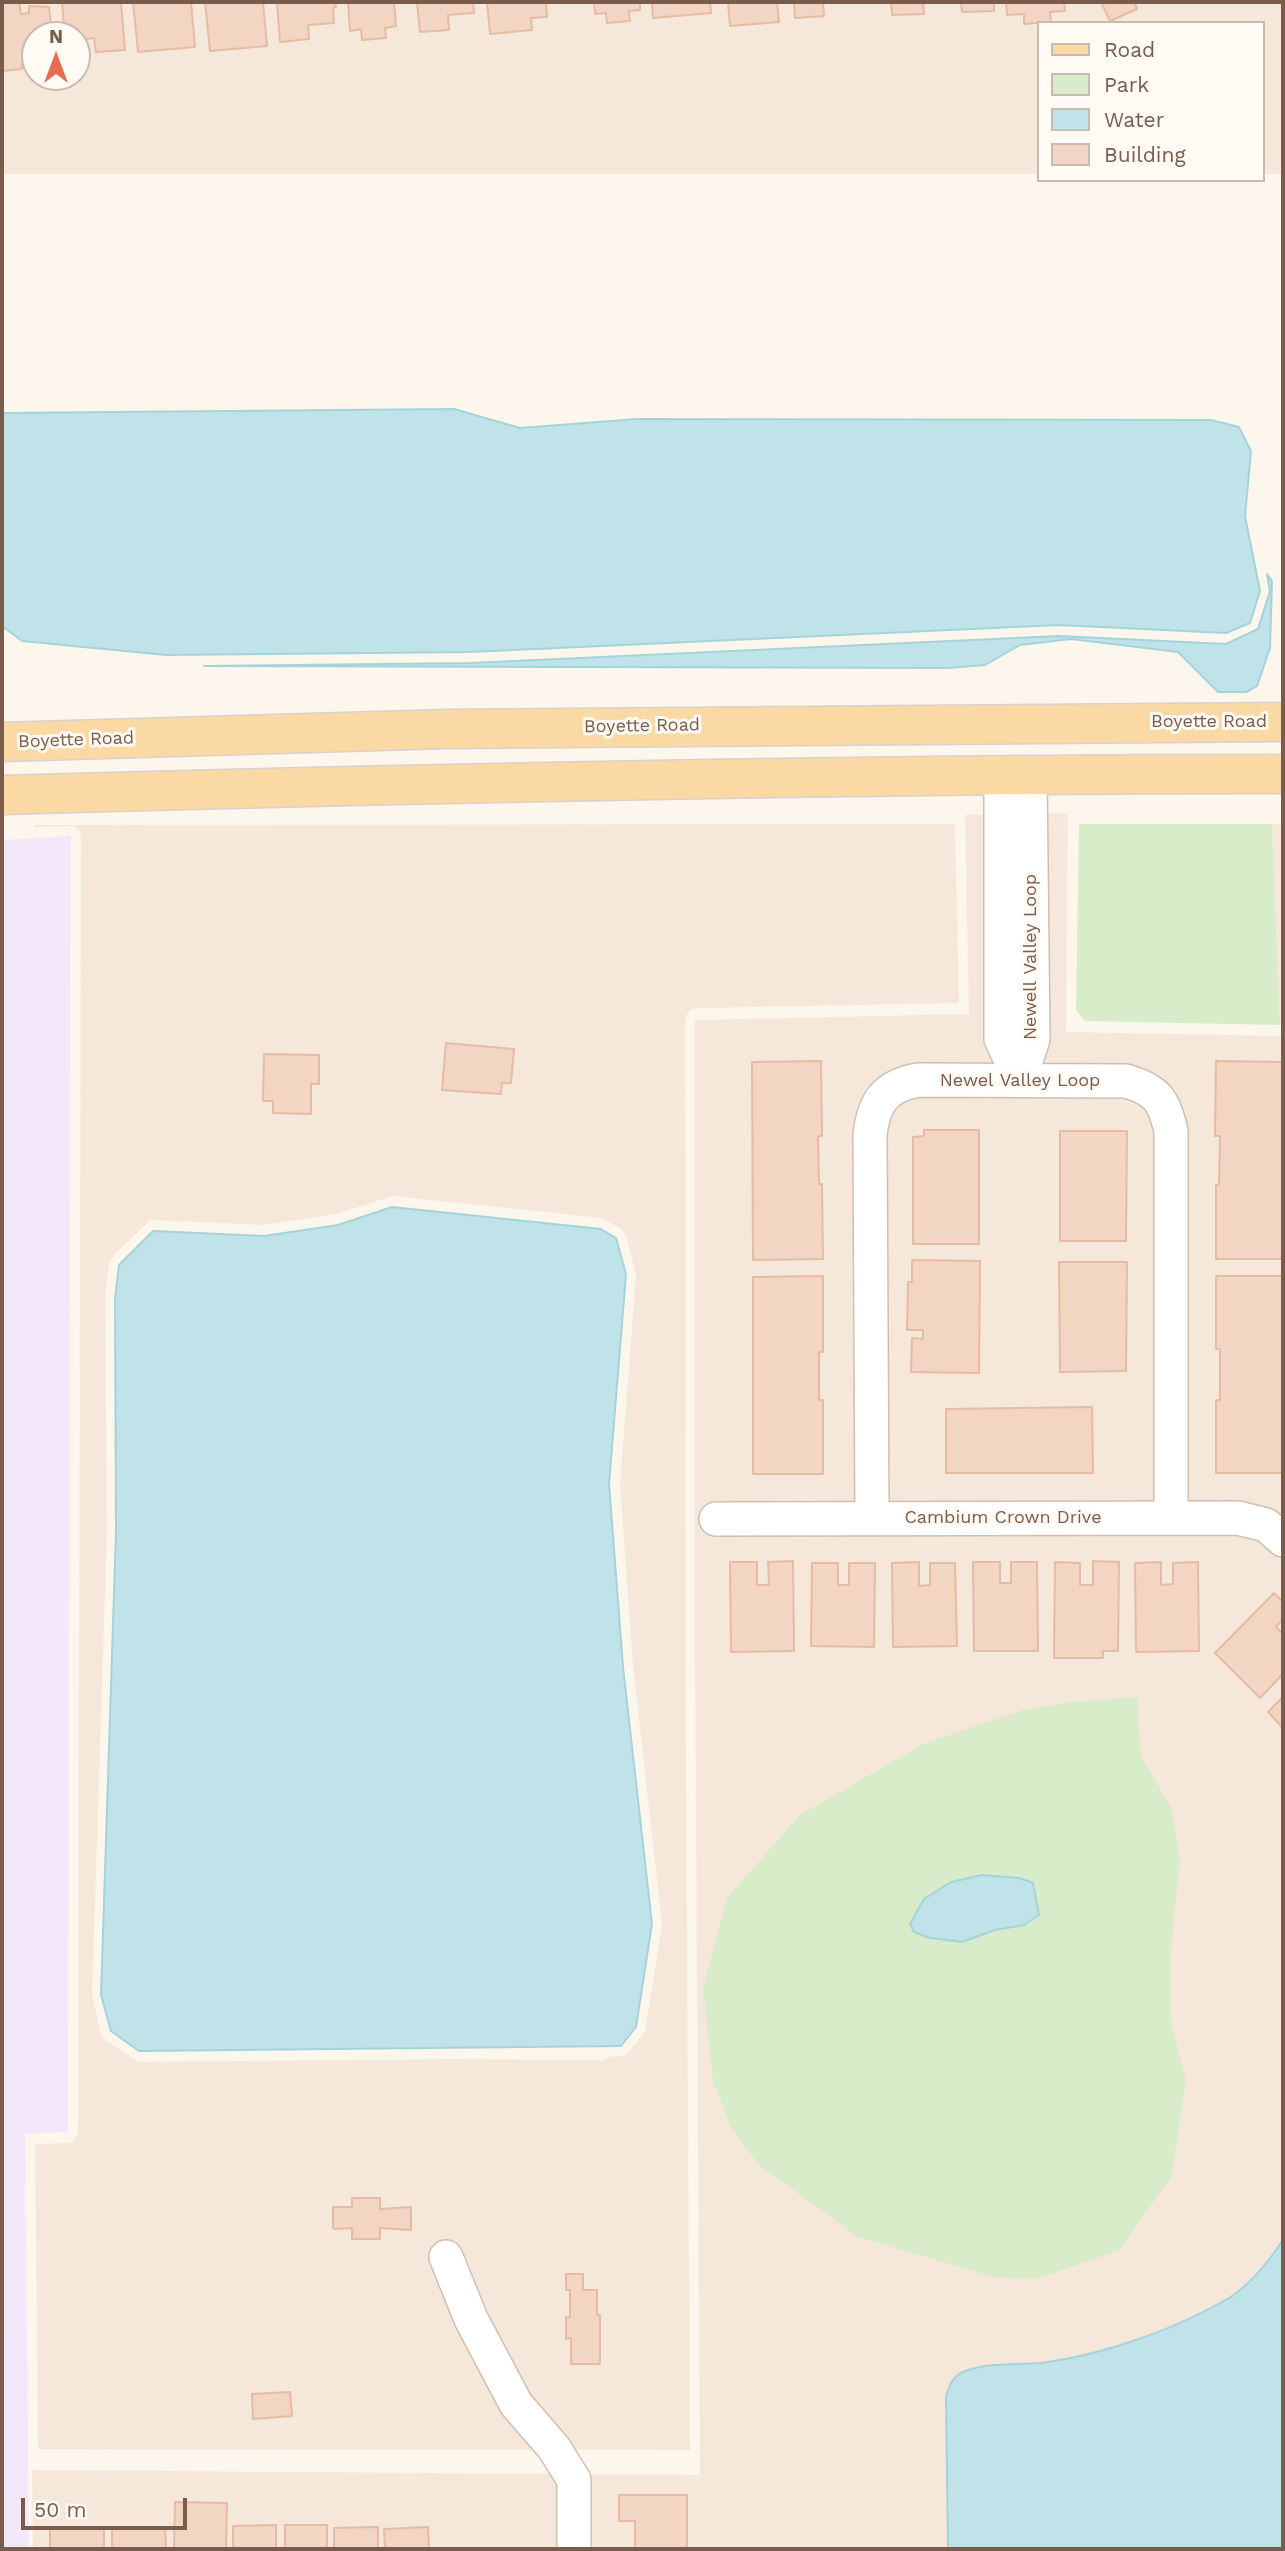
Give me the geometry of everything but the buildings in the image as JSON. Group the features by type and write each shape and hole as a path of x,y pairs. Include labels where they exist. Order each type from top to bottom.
{"main road":[{"name":"Boyette Road","path":"2,742 447,729 1283,722"},
{"path":"2,769 359,760 385,757 421,744 447,729"},
{"path":"1013,774 1035,760 1080,749 1283,745"},
{"path":"2,795 565,781 1013,774 1283,774"}],"street":[{"name":"Newell Valley Loop","path":"1013,774 1033,1039 1020,1080"},
{"name":"Newel Valley Loop","path":"872,1518 872,1117 878,1103 890,1090 904,1083 918,1080 1020,1080 1126,1081 1144,1086 1158,1097 1167,1112 1171,1131 1171,1518"},
{"name":"Cambium Crown Drive","path":"716,1519 1238,1518 1266,1525 1283,1540"},
{"path":"446,2257 471,2319 516,2404 554,2448 574,2480 574,2549"}],"shaded area":[{"path":"2,2 1283,2 1283,174 1264,174 1264,21 1036,21 1036,174 2,174"},
{"path":"1068,813 1066,1032 1283,1036 1283,2549 33,2549 32,2470 700,2475 695,1659 695,1020 969,1014 965,815"},
{"path":"955,824 959,1003 706,1008 692,1009 685,1020 690,2450 38,2449 35,2144 71,2143 78,2132 81,837 79,830 73,826 34,825","holes":["393,1196 602,1218 626,1235 636,1275 620,1485 633,1666 662,1925 645,2032 626,2055 604,2060 139,2062 105,2040 101,2034 92,1995 107,1531 105,1299 109,1263 150,1220 264,1225 336,1214"]},
{"path":"1272,824 1283,824 1283,1025 1280,1025"},
{"path":"71,836 68,2132 25,2134 29,2549 2,2549 2,840"}],"green space":[{"path":"1079,824 1272,824 1280,1025 1085,1021 1076,1010"},
{"path":"1137,1697 1141,1756 1171,1807 1180,1858 1171,1948 1171,2022 1186,2081 1171,2177 1119,2250 1037,2279 994,2277 858,2237 759,2165 731,2128 713,2080 703,1988 727,1898 800,1815 923,1744 1023,1710 1071,1702","holes":["982,1875 1019,1878 1024,1925 995,1930 962,1942 924,1899 951,1882"]}],"water":[{"path":"454,409 520,428 637,419 1211,420 1239,427 1251,451 1245,516 1260,591 1250,623 1226,633 1059,625 470,652 166,655 22,641 2,626 2,413"},
{"path":"1267,574 1272,581 1270,648 1257,686 1246,692 1218,692 1178,652 1071,639 1020,645 985,665 947,668 204,666 471,663 1059,636 1226,644 1258,629 1270,591"},
{"path":"392,1207 601,1229 616,1238 626,1274 609,1484 623,1667 652,1924 636,2027 621,2046 139,2051 111,2031 101,1995 116,1531 115,1299 119,1265 153,1231 264,1236 338,1225"},
{"path":"982,1875 1019,1878 1033,1883 1039,1915 1024,1925 995,1930 962,1942 930,1938 914,1932 910,1924 924,1899 951,1882"},
{"path":"1283,2240 1283,2549 948,2549 946,2397 956,2376 983,2366 1038,2363 1094,2353 1164,2330 1229,2298 1245,2286"}]}
